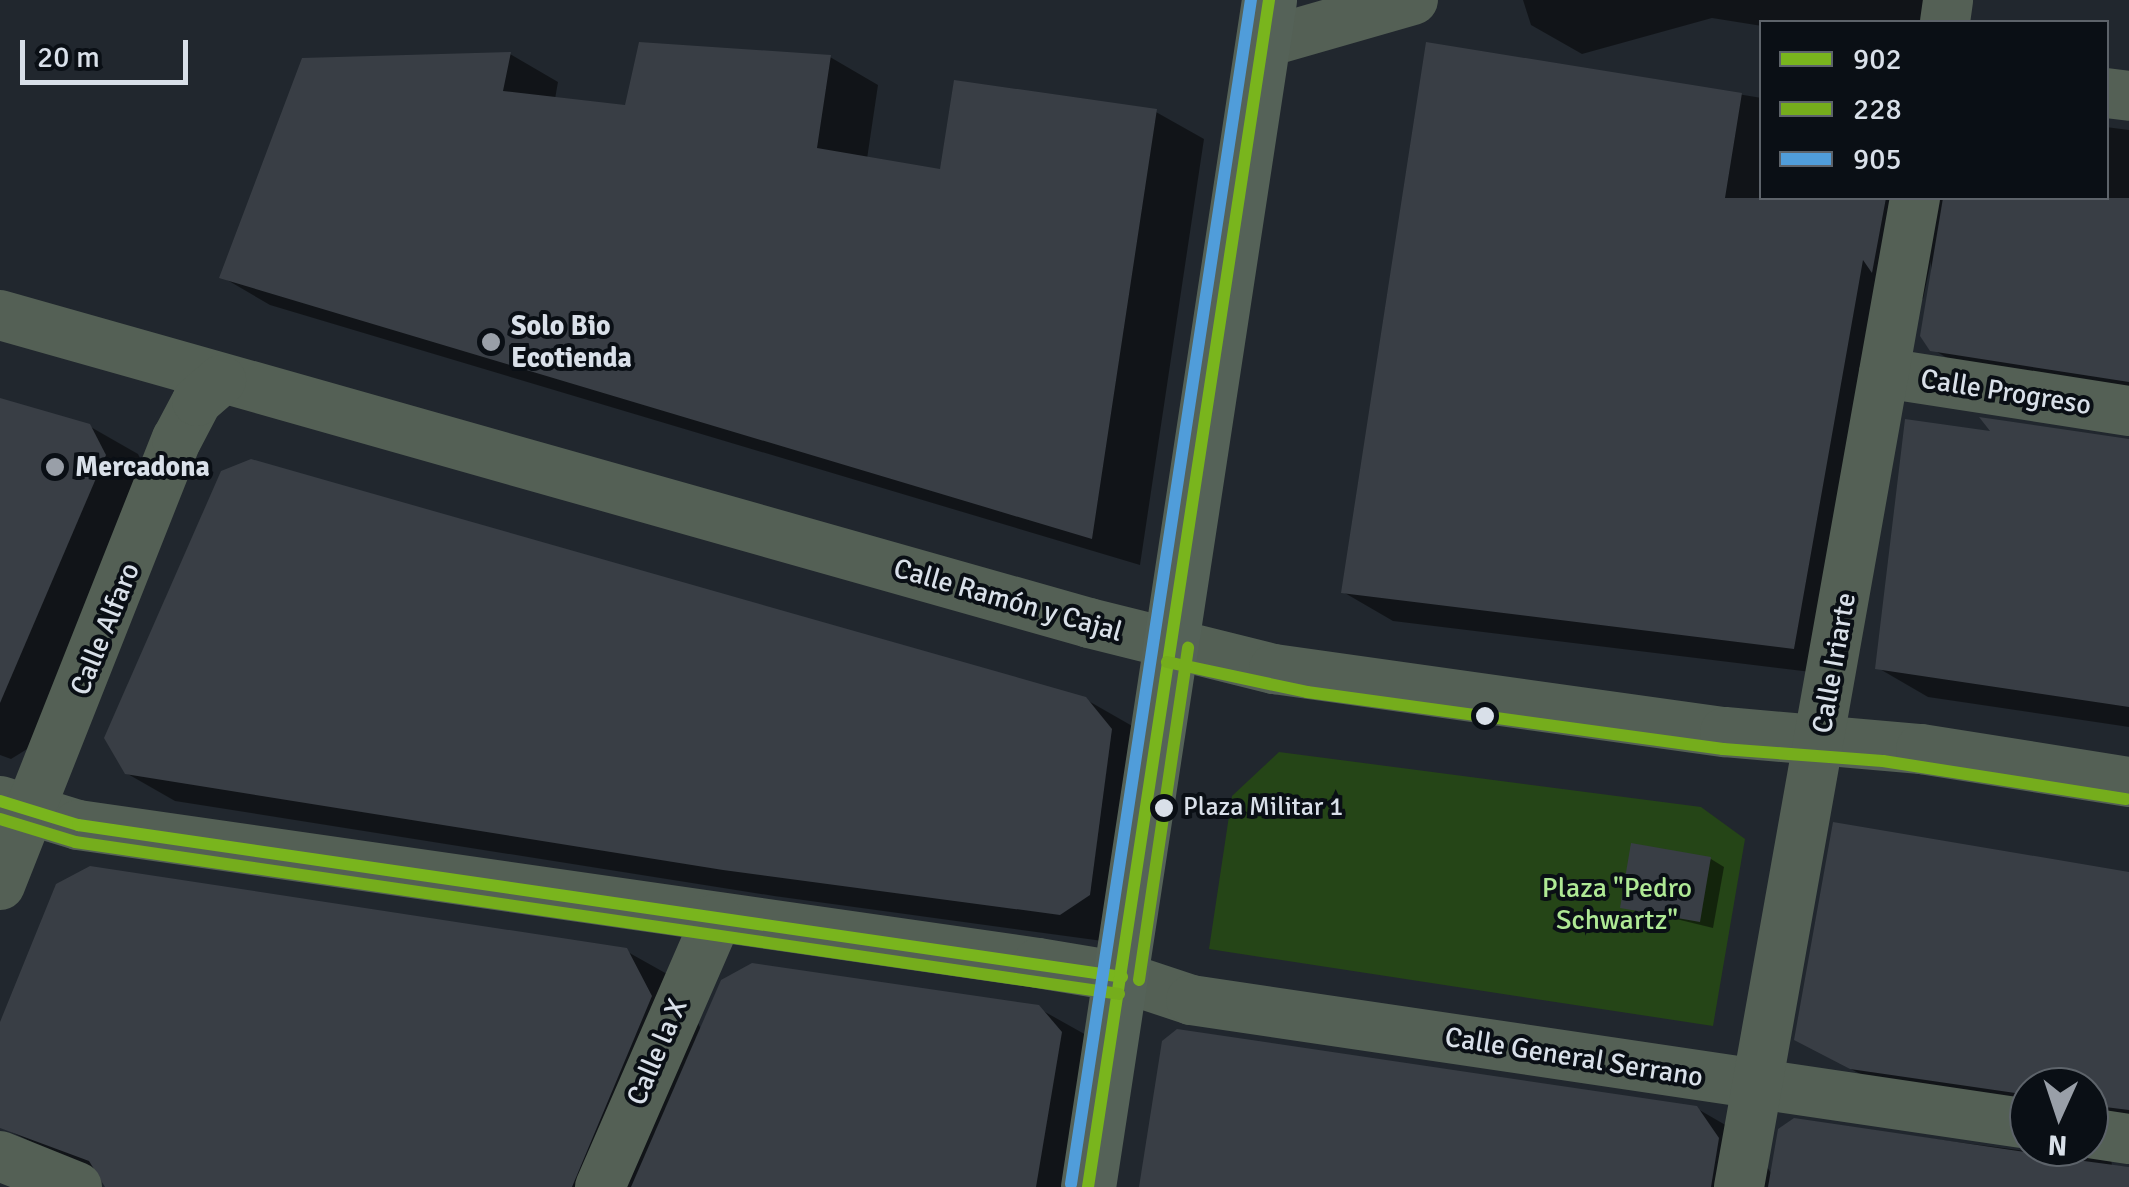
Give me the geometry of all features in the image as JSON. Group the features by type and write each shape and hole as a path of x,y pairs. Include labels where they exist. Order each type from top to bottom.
{"main road":[{"path":"1088,1187 1266,22"}],"street":[{"path":"1266,22 1412,0"},
{"name":"Calle Iriarte","path":"1739,1187 1822,736 1914,200"},
{"name":"Calle Ramón y Cajal","path":"0,315 1171,646 1309,675 1724,732 1822,736 2129,782"},
{"name":"Calle Progreso","path":"1884,373 2129,410"},
{"name":"Calle Alfaro","path":"0,885 15,807 176,439 196,401 221,380"},
{"name":"Calle General Serrano","path":"15,807 716,918 1122,977 1191,1000 2009,1121"},
{"name":"Calle la X","path":"600,1187 716,918"},
{"path":"0,1156 77,1187"}],"green space":[{"name":"Plaza \"Pedro Schwartz\"","path":"1279,752 1701,807 1745,839 1713,1026 1209,949 1232,796"}],"building":[{"path":"639,42 831,55 817,148 940,169 954,80 1157,109 1092,539 219,278 302,58 511,52 503,91 625,105"},
{"path":"1426,42 1742,93 1725,198 1886,200 1872,273 1863,260 1794,649 1341,593"},
{"path":"2129,198 2129,382 1930,351 1920,336 1943,200"},
{"path":"0,398 90,424 106,455 0,703"},
{"path":"1979,417 2129,439 2129,707 1875,669 1905,419 1990,431"},
{"path":"251,459 1086,697 1112,729 1090,895 1060,915 723,870 125,774 104,738 221,471"},
{"path":"1833,822 2129,872 2129,1110 2109,1108 2109,1067 2009,1067 2009,1092 1850,1069 1794,1040"},
{"path":"1631,843 1711,857 1700,922 1620,908"},
{"path":"90,866 627,948 652,996 572,1187 105,1187 89,1161 0,1128 0,1022 56,884"},
{"path":"752,963 1039,1005 1062,1032 1036,1187 631,1187 721,980"},
{"path":"1177,1029 1697,1106 1719,1138 1711,1187 1139,1187 1162,1041"},
{"path":"1794,1118 2009,1150 2009,1167 2129,1167 2129,1187 1768,1187 1778,1129"}],"transit line":[{"name":"905","path":"1071,1184 1251,0"},
{"name":"902","path":"1088,1187 1269,0"},
{"name":"228","path":"1139,980 1188,648"},
{"name":"228","path":"1167,662 1307,692 1723,749 1883,761 2126,799"},
{"name":"902","path":"0,801 78,825 1122,977"},
{"name":"228","path":"0,819 75,842 1119,994"}],"place":[{"name":"Solo Bio Ecotienda","path":"491,342"},
{"name":"Mercadona","path":"55,467"},
{"name":"Plaza Militar 1","path":"1164,808"}]}
